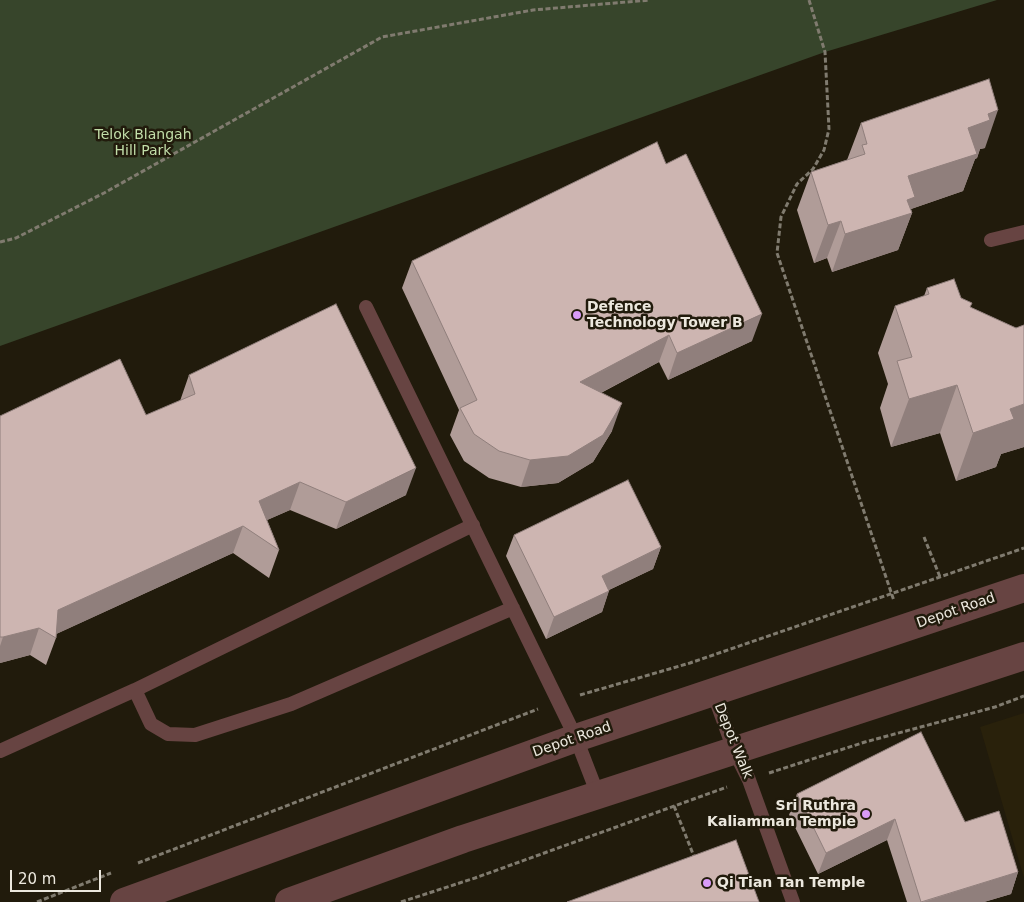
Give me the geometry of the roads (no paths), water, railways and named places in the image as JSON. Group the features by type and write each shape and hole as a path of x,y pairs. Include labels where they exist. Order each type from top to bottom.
{"street":[{"name":"Depot Road","path":"124,902 576,738 1024,588"},
{"path":"289,902 463,839 1024,656"}],"lane":[{"path":"991,240 1024,232"},
{"path":"366,307 576,738 598,795"},
{"path":"0,751 135,690 473,525"},
{"path":"135,690 151,724 168,734 195,735 291,704 513,608"},
{"name":"Depot Walk","path":"713,692 734,750 749,780 793,902"}],"place":[{"name":"Defence Technology Tower B","path":"577,315"},
{"name":"Sri Ruthra Kaliamman Temple","path":"866,814"},
{"name":"Qi Tian Tan Temple","path":"707,883"}],"park label":[{"name":"Telok Blangah Hill Park","path":"143,144"}]}
